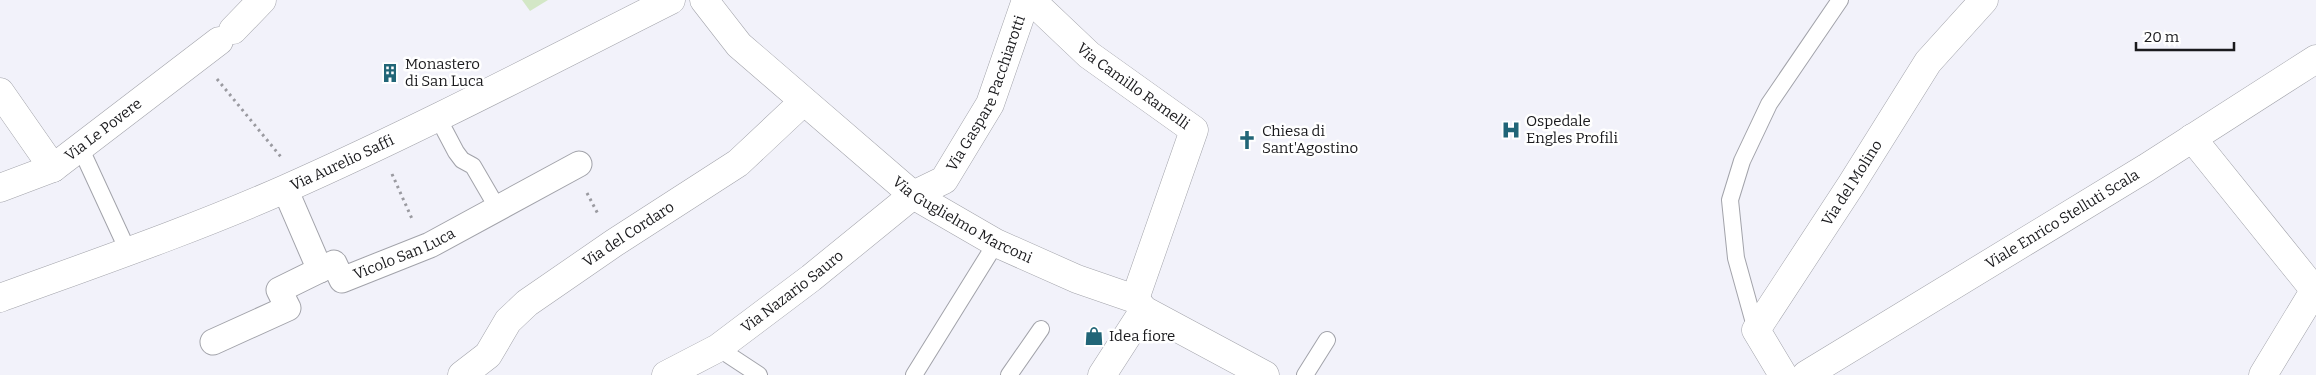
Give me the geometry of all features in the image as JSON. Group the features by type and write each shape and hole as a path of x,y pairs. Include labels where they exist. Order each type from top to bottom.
{"street":[{"name":"Via Le Povere","path":"0,188 53,168 217,42 262,0"},
{"name":"Via Aurelio Saffi","path":"0,298 170,236 293,185 671,0"},
{"name":"Via Guglielmo Marconi","path":"704,0 739,45 913,195 1072,286 1140,304 1265,375"},
{"name":"Via Gaspare Pacchiarotti","path":"913,195 944,180 990,104 1026,0"},
{"name":"Via Camillo Ramelli","path":"1031,0 1089,55 1194,130 1140,304"},
{"name":"Via del Molino","path":"1756,330 1851,185 1928,62 1984,0"},
{"name":"Viale Enrico Stelluti Scala","path":"1806,375 2146,168 2316,59"},
{"path":"0,92 53,168"},
{"name":"Via del Cordaro","path":"462,375 488,355 508,321 527,303 614,243 738,163 803,102"},
{"path":"2192,138 2315,291 2264,375"},
{"name":"Vicolo San Luca","path":"320,270 334,263 342,280 425,247 576,166"},
{"path":"213,342 288,308 279,290 320,270 293,185"},
{"name":"Via Nazario Sauro","path":"666,375 718,348 811,278 913,195"},
{"path":"1102,375 1140,304"},
{"path":"1756,330 1784,375"}],"lane":[{"path":"1756,330 1736,258 1730,200 1742,161 1769,104 1840,0"},
{"path":"437,116 456,152 462,160 472,166 498,208"},
{"path":"80,147 128,251"},
{"path":"914,375 996,243"},
{"path":"1009,375 1041,329"},
{"path":"1305,375 1327,340"},
{"path":"718,348 759,375"}],"path":[{"path":"217,42 293,185"},
{"path":"379,144 425,247"},
{"path":"576,166 614,243"}],"green space":[{"path":"522,0 548,0 530,11"}],"place":[{"name":"Monastero di San Luca","path":"390,73"},
{"name":"Ospedale Engles Profili","path":"1511,130"},
{"name":"Chiesa di Sant'Agostino","path":"1247,140"},
{"name":"Idea fiore","path":"1094,336"}]}
